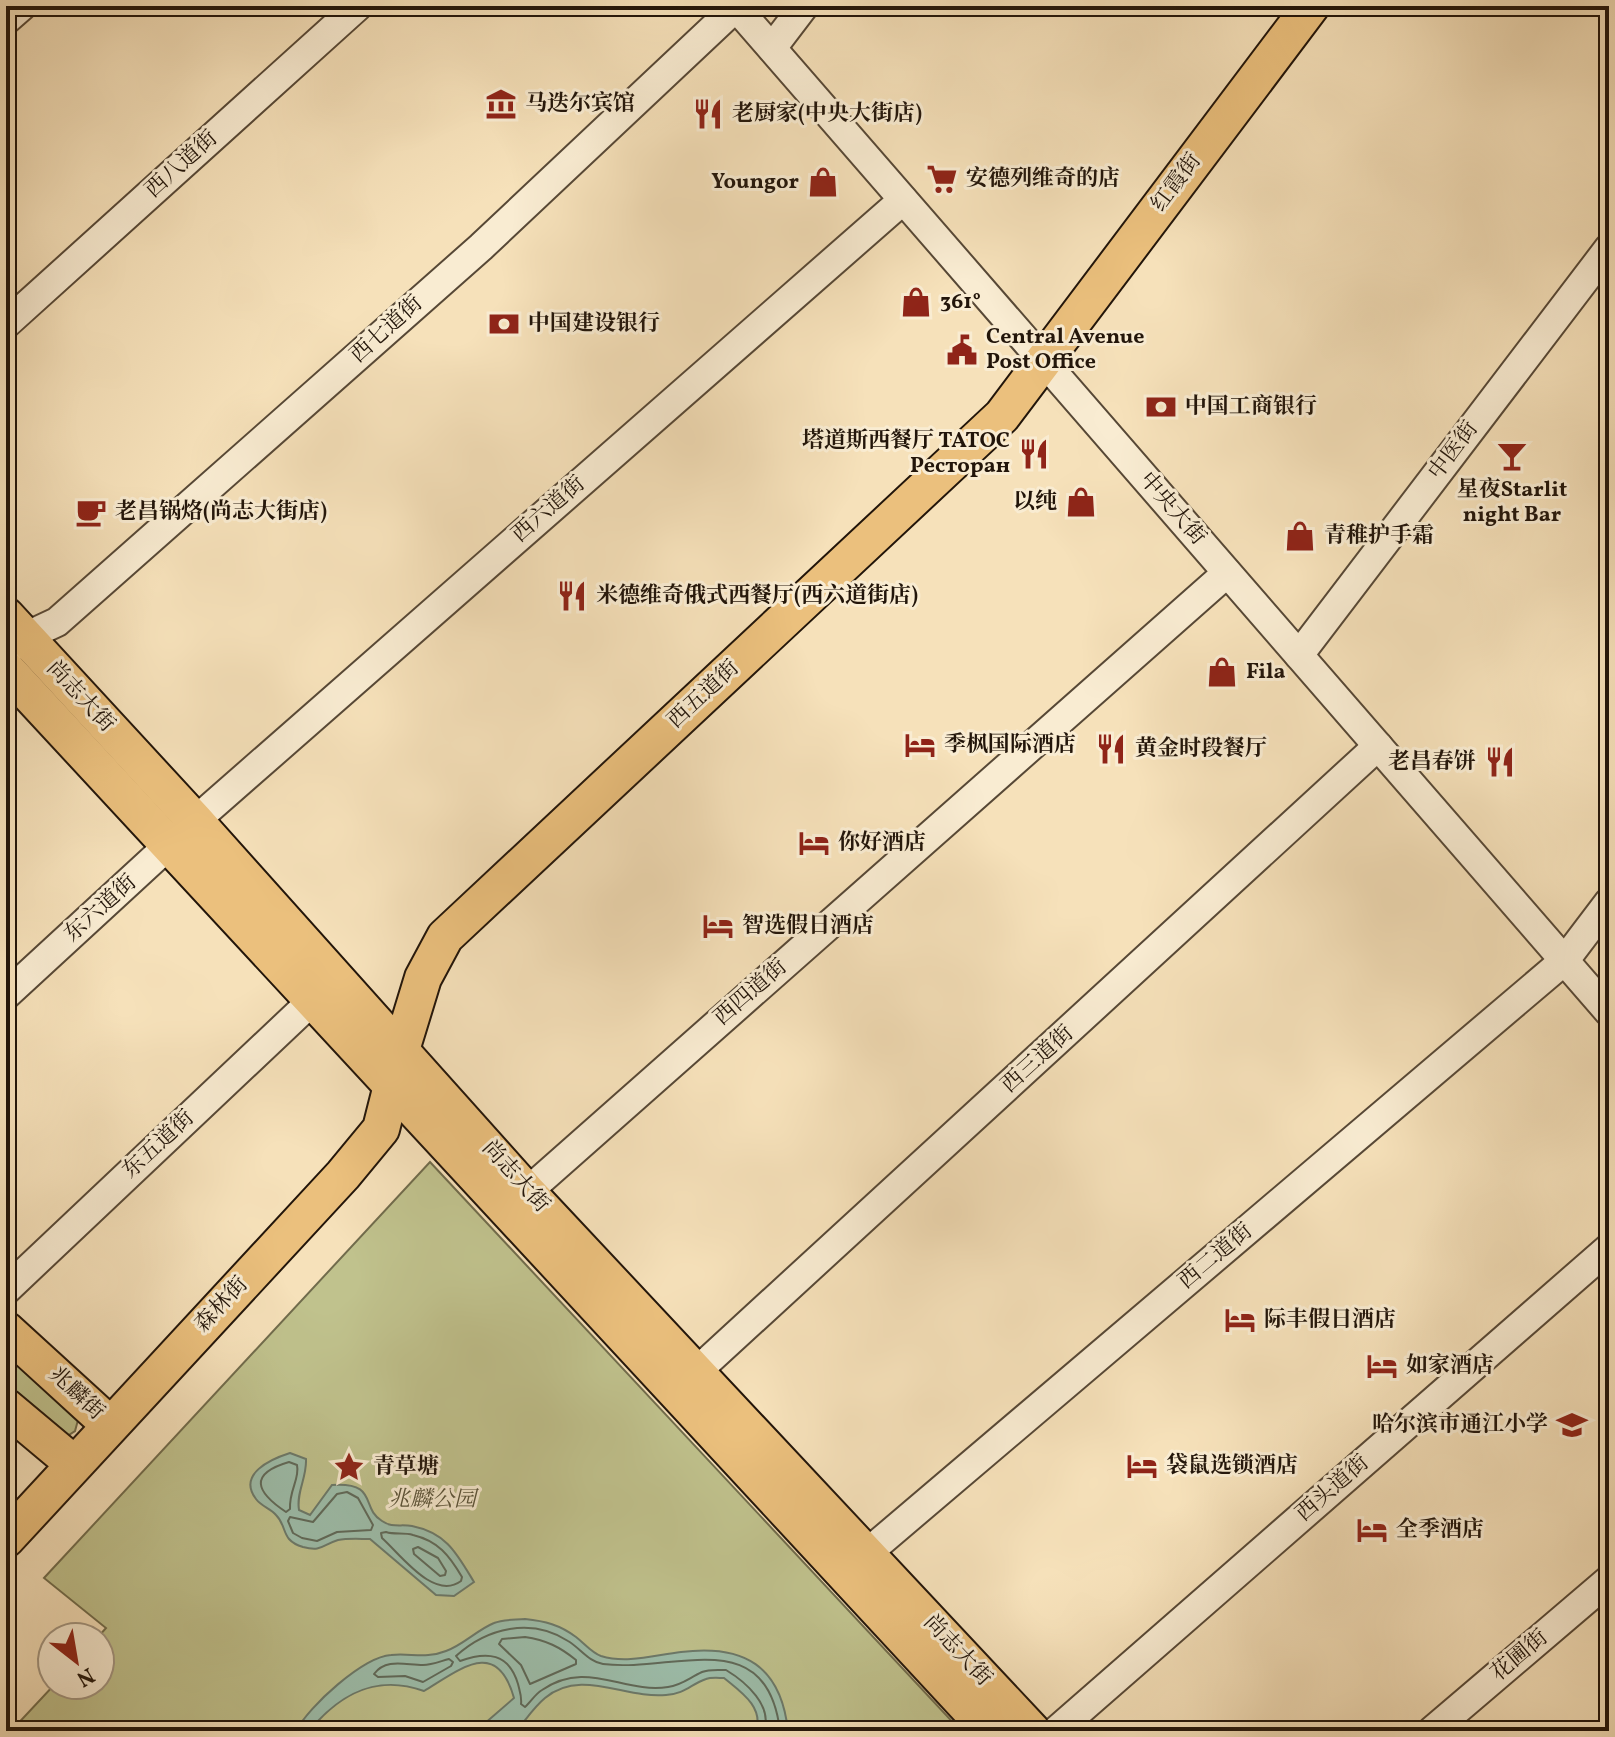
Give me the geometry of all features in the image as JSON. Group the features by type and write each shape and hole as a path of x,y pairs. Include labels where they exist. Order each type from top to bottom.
{"main road":[{"name":"红霞街","path":"1043,361 1311,6"},
{"name":"西五道街","path":"401,1050 423,978 445,937 1002,416 1043,361"},
{"name":"尚志大街","path":"12,635 183,834 313,1000 990,1731"},
{"name":"尚志大街","path":"6,669 336,981 527,1192 1032,1731"},
{"name":"森林街","path":"6,1539 343,1175 381,1129 401,1050"},
{"name":"兆麟街","path":"6,1330 110,1425"},
{"path":"6,1407 74,1464"}],"street":[{"path":"6,20 22,6"},
{"name":"西八道街","path":"6,324 358,6"},
{"path":"772,48 804,6"},
{"name":"中央大街","path":"736,7 1609,1012"},
{"name":"西七道街","path":"12,635 57,622 469,257 736,7"},
{"name":"西六道街","path":"183,834 903,200"},
{"name":"中医街","path":"1299,655 1609,248"},
{"name":"西四道街","path":"527,1192 1227,573"},
{"name":"西三道街","path":"696,1372 1378,746"},
{"name":"东六道街","path":"6,995 183,834"},
{"name":"西二道街","path":"866,1554 1565,960 1609,902"},
{"name":"东五道街","path":"6,1290 313,1000"},
{"name":"西头道街","path":"1056,1731 1609,1248"},
{"name":"花圃街","path":"1432,1731 1609,1580"}],"green space":[{"name":"兆麟公园","path":"430,1162 961,1731 11,1731 39,1701 116,1701 116,1621 97,1621 44,1578"},
{"path":"6,1345 78,1420 75,1431 61,1440 6,1395"}],"water":[{"name":"青草塘","path":"290,1453 306,1459 299,1510 310,1515 332,1485 357,1488 363,1492 375,1516 382,1521 424,1529 443,1539 474,1582 454,1596 436,1595 370,1539 338,1540 314,1549 291,1541 276,1515 256,1499 251,1490 253,1475 259,1469"},
{"path":"525,1619 558,1627 598,1655 611,1658 631,1659 703,1650 741,1656 768,1675 784,1709 788,1731 756,1731 757,1715 749,1701 724,1678 708,1678 678,1693 666,1695 573,1685 545,1698 516,1731 476,1731 514,1698 498,1668 488,1663 477,1663 424,1691 394,1685 366,1688 329,1710 318,1721 320,1731 296,1731 324,1696 366,1664 391,1655 439,1653 494,1623"}],"place":[{"name":"马迭尔宾馆","path":"501,104"},
{"name":"老厨家(中央大街店)","path":"708,114"},
{"name":"安德列维奇的店","path":"942,179"},
{"name":"Youngor","path":"823,182"},
{"name":"361°","path":"916,302"},
{"name":"中国建设银行","path":"504,324"},
{"name":"Central Avenue Post Office","path":"962,350"},
{"name":"中国工商银行","path":"1161,407"},
{"name":"塔道斯西餐厅 TATOC Ресторан","path":"1034,454"},
{"name":"星夜Starlit night Bar","path":"1512,456"},
{"name":"以纯","path":"1081,502"},
{"name":"老昌锅烙(尚志大街店)","path":"91,512"},
{"name":"青稚护手霜","path":"1300,536"},
{"name":"米德维奇俄式西餐厅(西六道街店)","path":"572,596"},
{"name":"Fila","path":"1222,672"},
{"name":"季枫国际酒店","path":"920,745"},
{"name":"黄金时段餐厅","path":"1111,749"},
{"name":"老昌春饼","path":"1500,762"},
{"name":"你好酒店","path":"814,843"},
{"name":"智选假日酒店","path":"718,926"},
{"name":"际丰假日酒店","path":"1240,1320"},
{"name":"如家酒店","path":"1382,1366"},
{"name":"哈尔滨市通江小学","path":"1572,1425"},
{"name":"袋鼠选锁酒店","path":"1142,1466"},
{"name":"青草塘","path":"349,1467"},
{"name":"全季酒店","path":"1372,1530"}]}
